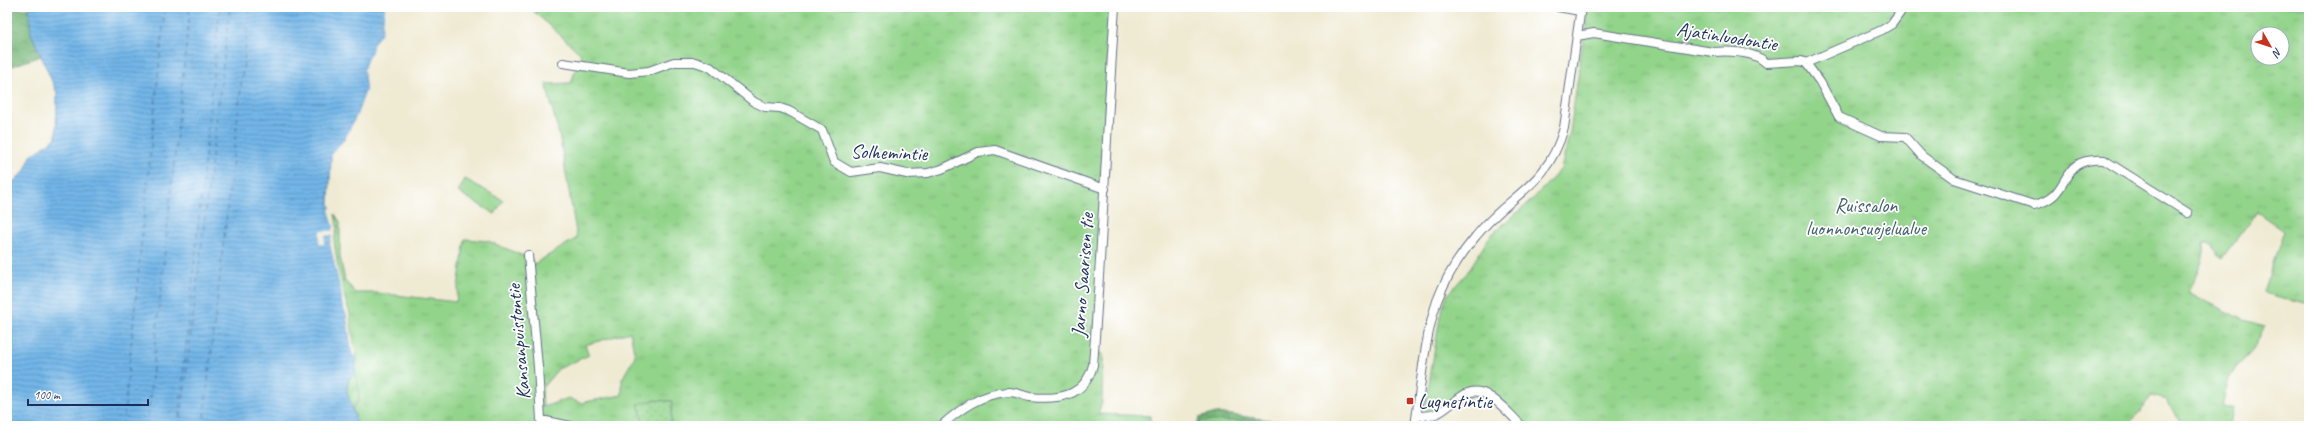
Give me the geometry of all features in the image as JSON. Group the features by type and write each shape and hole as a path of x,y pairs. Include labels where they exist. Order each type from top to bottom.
{"street":[{"name":"Jarno Saarisen tie","path":"941,426 971,403 988,396 1009,392 1029,397 1062,398 1075,392 1090,378 1093,365 1102,255 1115,7"},
{"path":"1415,426 1428,341 1438,300 1454,266 1476,235 1502,208 1535,182 1550,164 1564,128 1581,9 1558,7"},
{"name":"Ajatinluodontie","path":"1577,36 1594,33 1713,52 1727,51 1761,58 1766,63 1801,61 1806,63 1882,30 1892,24 1904,7"},
{"name":"Solhemintie","path":"562,63 629,73 649,71 674,62 695,62 710,67 754,102 765,107 784,110 822,130 834,162 851,172 880,168 907,174 928,173 942,169 974,153 995,150 1105,189"},
{"path":"1806,63 1820,82 1839,116 1881,136 1905,137 1922,156 1954,179 2034,205 2046,202 2056,195 2063,186 2066,175 2078,163 2092,160 2104,160 2188,213"},
{"name":"Kansanpuistontie","path":"528,255 538,366 541,420 570,426"},
{"path":"1417,416 1437,414 1468,392 1478,392 1493,398 1522,426"}],"green space":[{"path":"7,7 29,9 31,33 41,56 7,68"},
{"path":"529,7 1110,7 1094,352 1101,353 1103,356 1102,402 1098,414 1150,416 1150,426 671,426 672,401 655,400 638,404 645,426 358,426 351,410 359,401 359,390 355,374 357,355 354,349 350,314 340,282 345,281 356,293 378,293 456,302 465,239 488,241 531,259 534,264 577,238 560,139 546,84 571,83 581,54","holes":["630,332 635,356 622,379 622,395 580,403 569,398 543,407 542,388 558,369 589,355 585,345"]},
{"name":"Ruissalon luonnonsuojelualue","path":"1588,7 2309,7 2309,305 2263,293 2284,231 2257,212 2222,258 2209,243 2204,243 2202,262 2188,292 2243,320 2265,326 2253,350 2235,369 2228,381 2222,406 2233,408 2230,426 2184,426 2168,404 2167,400 2151,396 2142,411 2131,421 2137,426 1522,426 1483,391 1436,411 1424,414 1440,317 1447,295 1467,273 1490,236 1532,200 1561,169 1570,132"},
{"path":"465,179 503,200 495,214 458,192"},
{"path":"335,214 340,222 340,256 345,281 340,282 334,240 337,227"},
{"path":"355,374 359,390 355,420 358,426 353,426 345,391 350,379"},
{"path":"654,400 672,401 671,426 645,426 638,404"},
{"path":"1216,413 1270,420 1277,426 1197,426 1199,418"},
{"path":"1200,421 1255,421 1270,426 1199,426"}],"water":[{"path":"29,7 385,7 382,32 373,45 372,52 368,57 364,69 366,90 357,115 345,139 332,153 331,158 329,204 331,207 329,210 334,227 330,244 343,295 342,304 347,316 352,353 356,358 355,374 348,379 347,392 358,426 7,426 7,187 24,172 31,156 56,138 57,93 31,33"}],"pier":[{"path":"385,7 387,7 384,32 375,46 374,53 366,68 368,90 359,115 346,141 331,158 332,153 345,139 357,115 366,90 364,69 368,57 372,52 373,45 382,32"},
{"path":"331,207 336,227 332,245 344,295 344,303 349,316 356,358 352,353 347,316 342,304 342,295 330,244 332,235 325,235 324,244 319,244 320,231 332,231 334,227 329,210"}],"ferry route":[{"path":"123,426 165,7"},
{"path":"147,426 190,7"},
{"path":"178,426 220,7"},
{"path":"180,426 230,7"},
{"path":"203,426 250,7"}],"place":[{"name":"Lugnetintie","path":"1410,401"}]}
